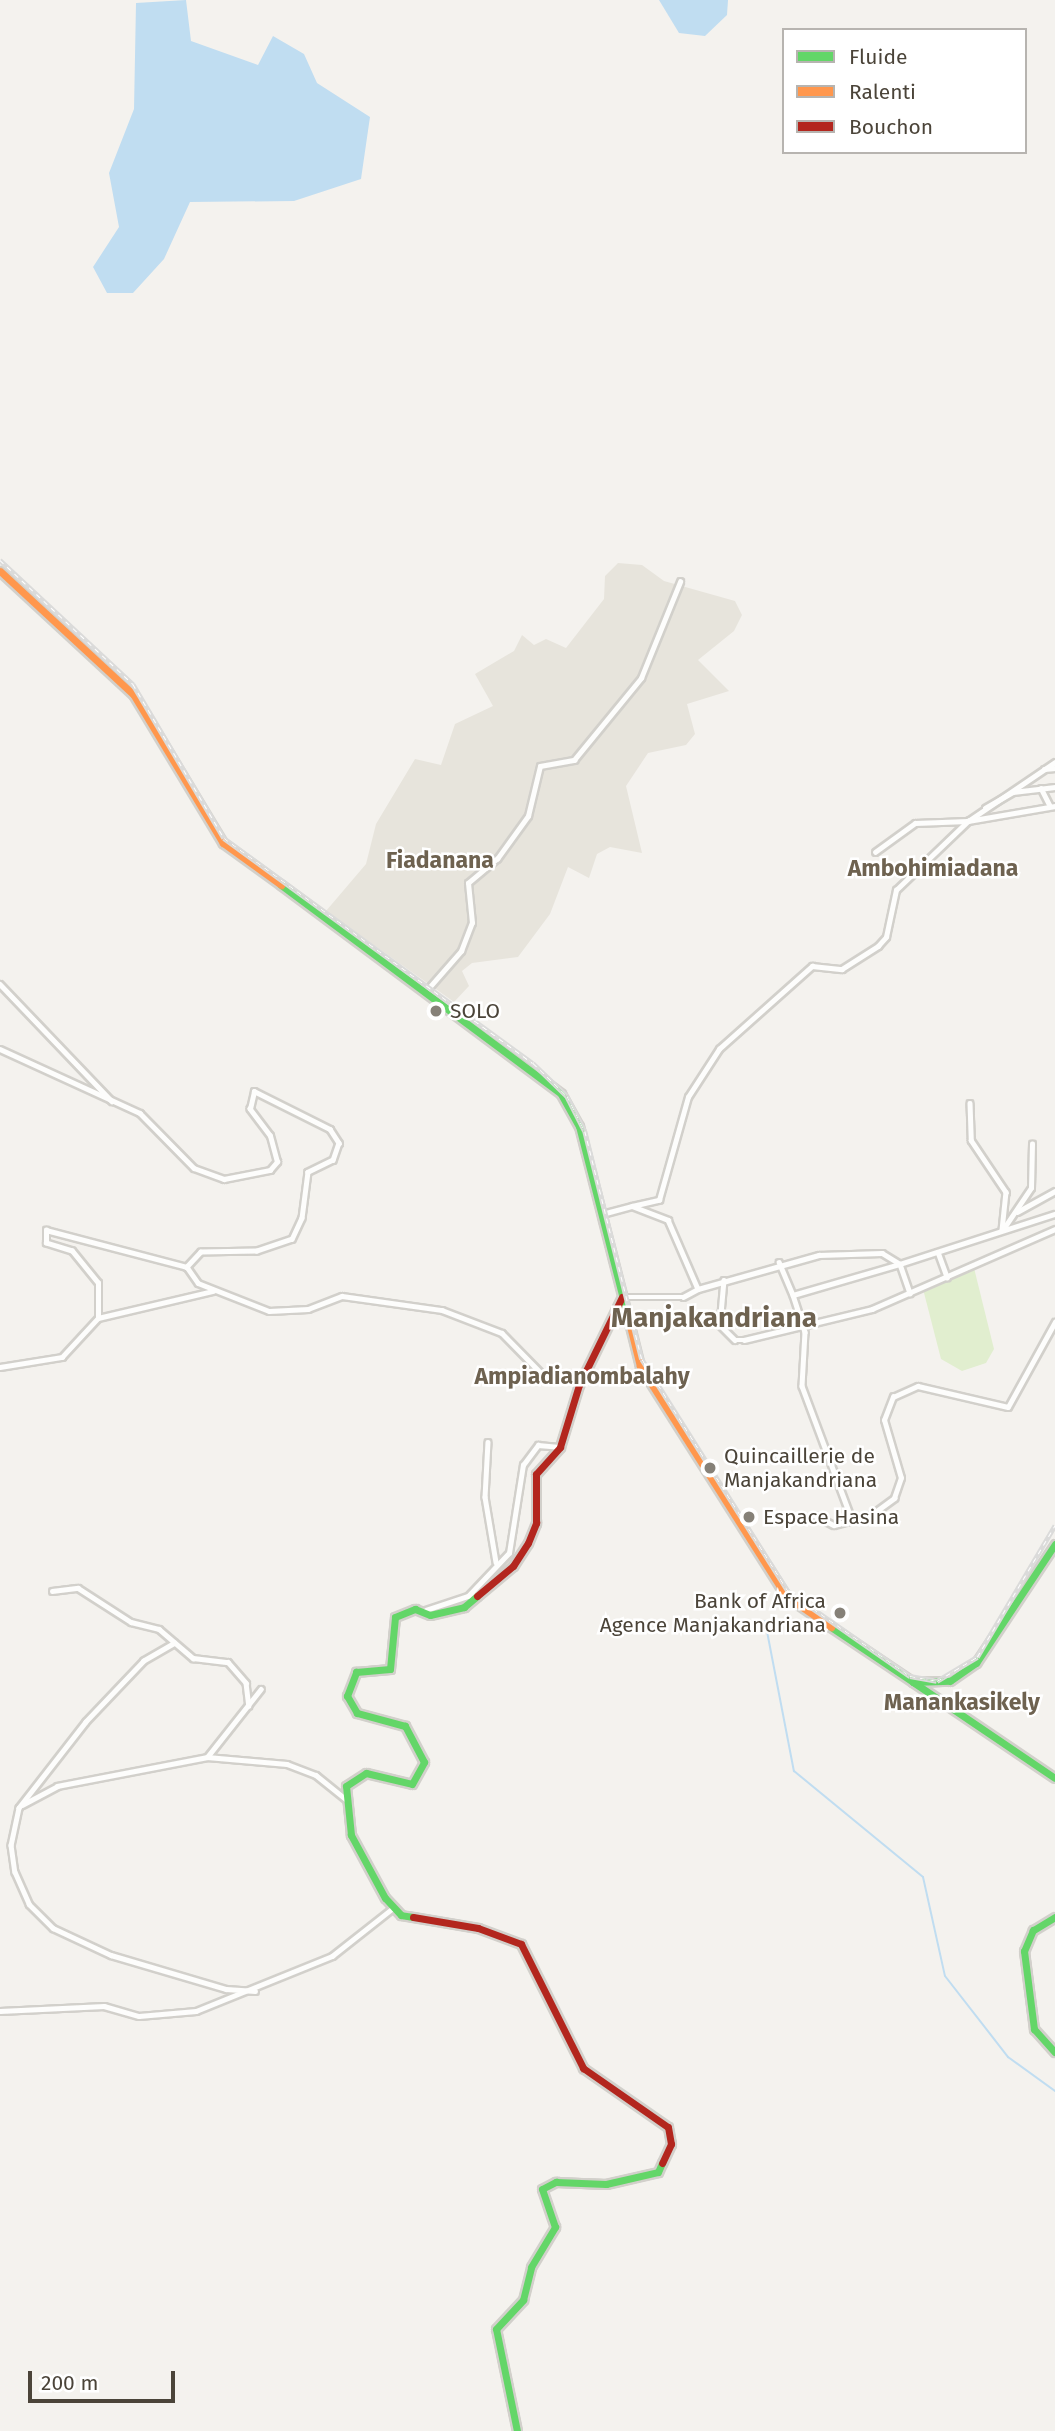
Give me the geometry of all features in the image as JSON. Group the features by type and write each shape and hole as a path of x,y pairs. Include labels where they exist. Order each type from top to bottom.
{"street":[{"path":"0,571 133,694 223,843 427,991 561,1094 579,1126 640,1366 772,1579 786,1596 1055,1778"},
{"path":"427,991 461,951 472,923 468,883 497,859 528,816 540,766 574,760 641,678 680,582"},
{"path":"601,1215 659,1200 688,1097 710,1058 812,966 842,970 878,946 886,937 896,890 984,808 1055,762"},
{"path":"1043,769 1055,768"},
{"path":"984,808 1013,792 1055,787"},
{"path":"875,852 915,823 968,821 1053,806 1041,788"},
{"path":"0,984 115,1104"},
{"path":"0,1048 115,1104 140,1113 194,1168 224,1179 270,1170 277,1162 270,1136 250,1109 254,1091 330,1129 339,1143 333,1160 309,1172 292,1239 257,1251 209,1249 187,1267"},
{"path":"971,1103 971,1140 1006,1192 1002,1230"},
{"path":"1002,1230 1031,1188 1032,1144"},
{"path":"1013,1214 1055,1191"},
{"path":"632,1206 668,1220 698,1289"},
{"path":"793,1295 1055,1214"},
{"path":"724,1280 720,1325 734,1340 804,1326 910,1293 1055,1229"},
{"path":"98,1318 98,1283 72,1251 46,1243 46,1230 187,1267 214,1291 269,1311 308,1309 342,1296 442,1310 502,1333 542,1374 583,1378"},
{"path":"622,1297 683,1297 698,1289 779,1262 851,1252 881,1253 900,1264 910,1293"},
{"path":"938,1252 947,1278"},
{"path":"779,1262 804,1326 802,1386 852,1520"},
{"path":"0,1367 62,1357 98,1318 214,1291"},
{"path":"426,1610 447,1614 464,1607 513,1566 536,1523 536,1474 560,1447 583,1378 622,1297"},
{"path":"814,1515 834,1525 852,1520 880,1510 899,1489 884,1420 893,1397 918,1386 1008,1407 1055,1322"},
{"path":"488,1442 485,1497 499,1557 493,1569"},
{"path":"517,2431 496,2329 523,2300 531,2267 555,2227 542,2189 556,2182 606,2184 659,2172 671,2144 668,2127 644,2105 583,2068 521,1944 393,1908 351,1835 345,1799 355,1776 377,1775 400,1785 421,1777 419,1743 405,1726 357,1713 347,1703 356,1672 390,1669 395,1617 468,1596 509,1553 523,1465 538,1445 560,1447"},
{"path":"913,1682 950,1681 976,1663 1055,1544"},
{"path":"52,1591 78,1588 175,1643 193,1658 229,1662 246,1682 249,1706"},
{"path":"175,1643 144,1661 105,1701 19,1808 11,1844 15,1872 29,1904 53,1928 111,1955 226,1989 256,1991"},
{"path":"207,1757 261,1689"},
{"path":"19,1808 57,1786 207,1757 287,1764 316,1775 345,1799"},
{"path":"0,2011 104,2006 139,2016 185,2013 256,1991 332,1956 393,1908"},
{"path":"1055,1917 1027,1938 1024,1983 1034,2029 1055,2052"}],"shaded area":[{"path":"618,563 642,565 664,581 735,601 742,615 734,631 698,660 729,691 687,704 695,734 686,745 648,753 626,786 642,853 610,847 597,854 589,878 568,867 550,914 518,957 472,963 462,971 469,986 454,1002 326,911 366,864 376,824 415,759 441,765 455,724 493,706 475,674 514,651 522,635 534,645 546,639 566,648 604,599 605,576"}],"green space":[{"path":"974,1268 994,1349 986,1363 962,1371 941,1359 923,1289"}],"water":[{"path":"186,0 191,41 258,65 273,36 304,54 317,83 370,117 361,179 294,201 190,202 164,259 133,293 107,293 93,267 119,227 109,173 134,109 136,3"},
{"path":"659,0 728,0 727,15 705,36 679,33"}],"waterway":[{"path":"765,1621 794,1771 923,1877 945,1976 1008,2057 1055,2091"}],"railway":[{"path":"0,560 133,684 224,838 533,1063 567,1096 585,1131 642,1359 788,1591 910,1676 937,1681 977,1657 1055,1525"}],"traffic: fast":[{"path":"281,885 561,1094 579,1126 630,1326"},
{"path":"831,1627 913,1682 950,1681 976,1663 1055,1544"},
{"path":"413,1917 401,1915 385,1898 351,1835 346,1786 366,1773 412,1784 424,1762 405,1726 357,1713 347,1696 356,1672 390,1669 395,1617 415,1609 430,1615 464,1607 477,1596"},
{"path":"913,1682 1055,1778"},
{"path":"1055,1917 1033,1930 1024,1951 1034,2029 1055,2052"},
{"path":"517,2431 496,2329 523,2300 531,2267 555,2227 542,2189 556,2182 606,2184 658,2172 662,2163"}],"traffic: slow":[{"path":"0,571 133,694 223,843 281,885"},
{"path":"630,1326 640,1366 786,1596 831,1627"}],"traffic: jam":[{"path":"477,1596 513,1566 528,1543 536,1523 536,1474 560,1447 579,1385 622,1297"},
{"path":"413,1917 478,1928 521,1944 583,2068 668,2127 671,2144 662,2163"}],"place":[{"name":"SOLO","path":"436,1011"},
{"name":"Quincaillerie de Manjakandriana","path":"710,1468"},
{"name":"Espace Hasina","path":"749,1517"},
{"name":"Bank of Africa Agence Manjakandriana","path":"840,1613"}],"district":[{"name":"Fiadanana","path":"440,860"},
{"name":"Ambohimiadana","path":"933,868"},
{"name":"Manjakandriana","path":"714,1318"},
{"name":"Ampiadianombalahy","path":"582,1376"},
{"name":"Manankasikely","path":"962,1702"}]}
